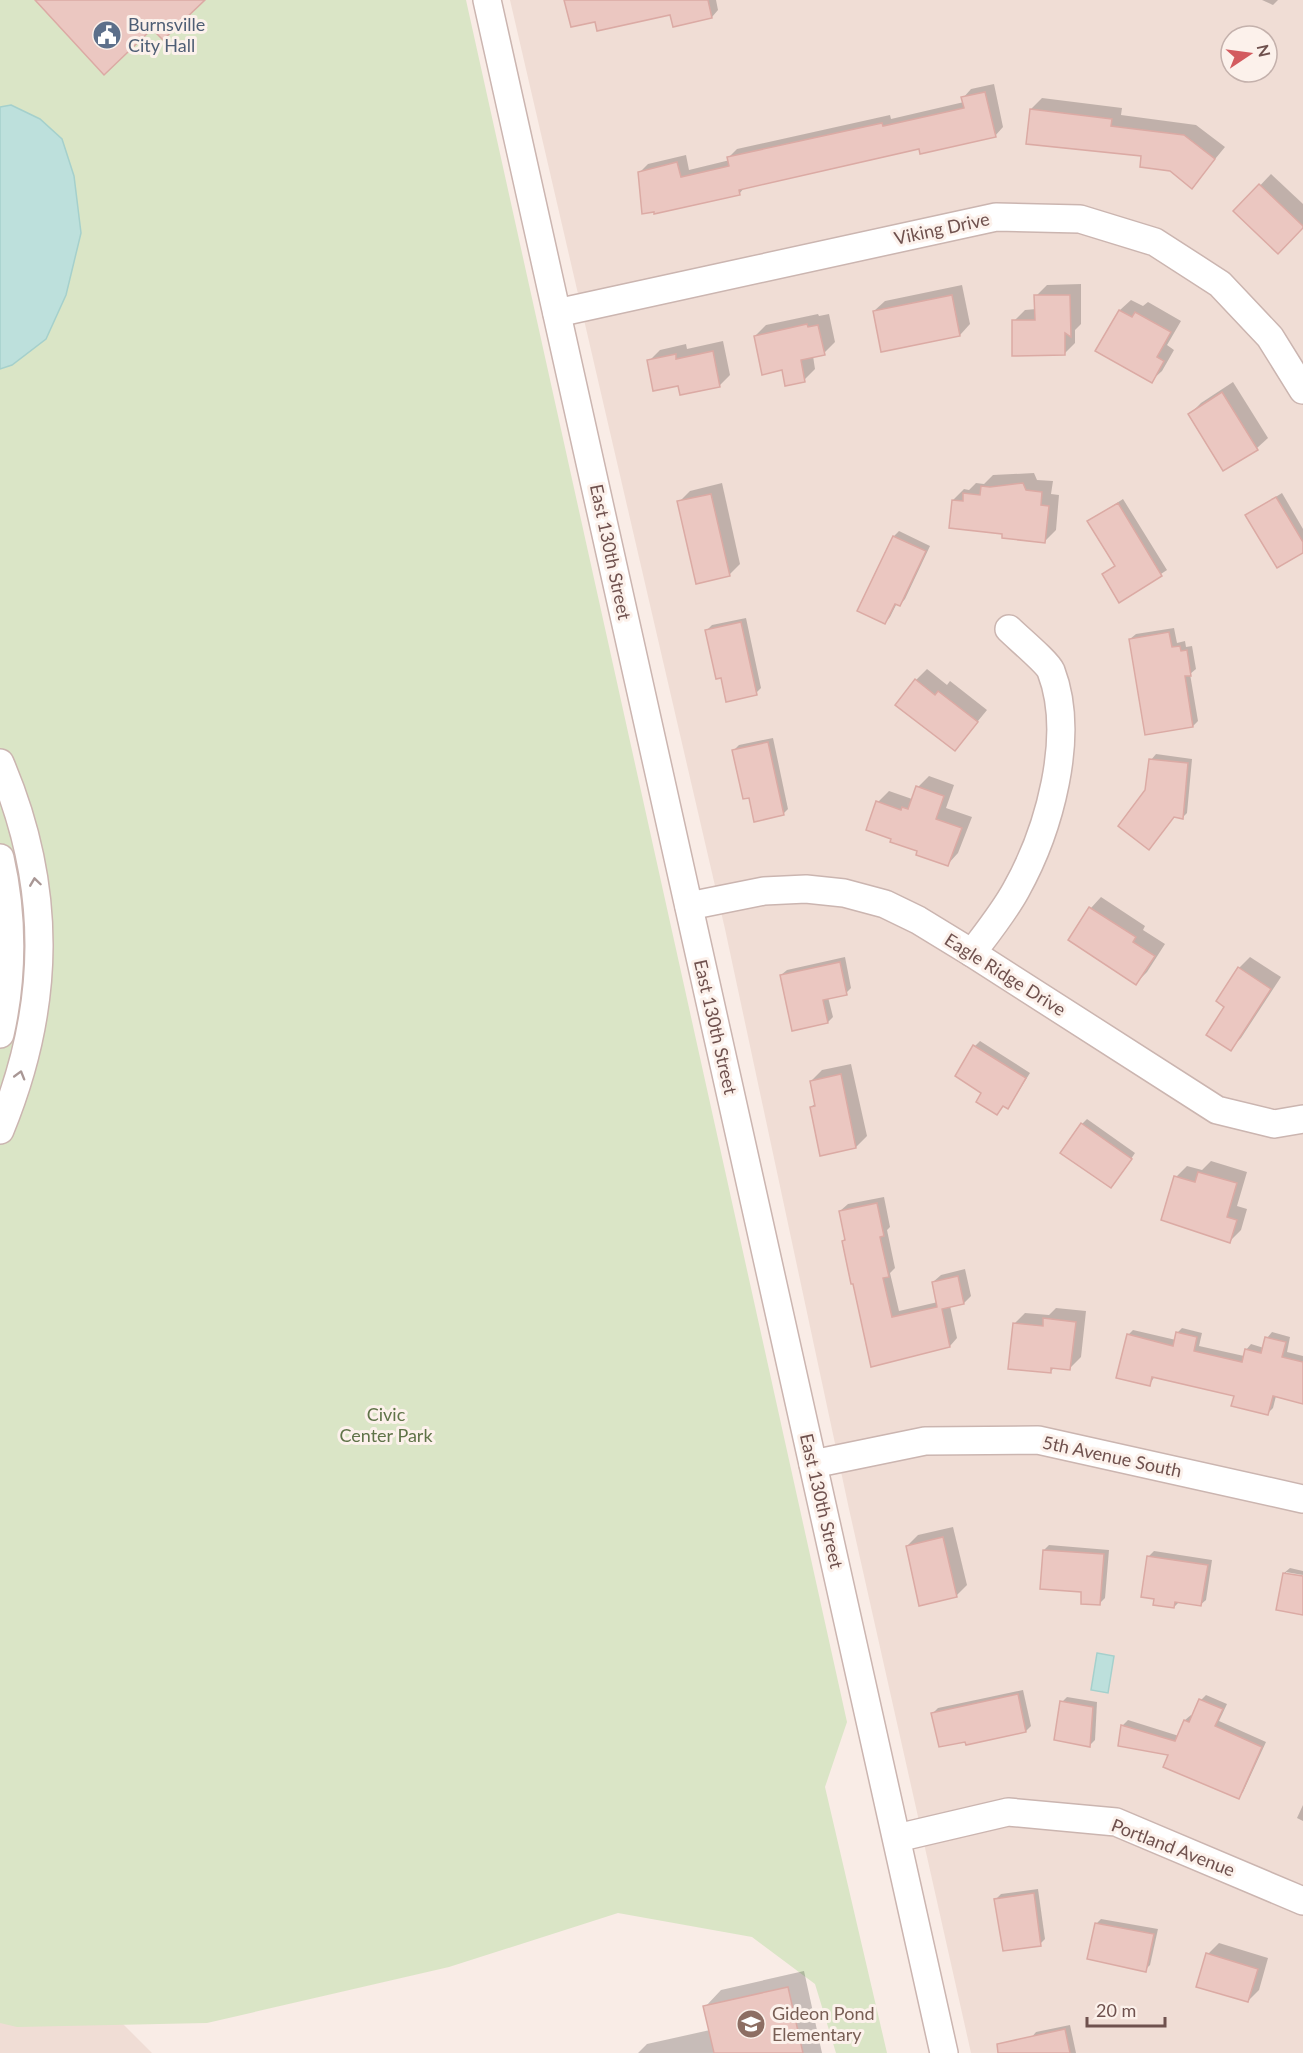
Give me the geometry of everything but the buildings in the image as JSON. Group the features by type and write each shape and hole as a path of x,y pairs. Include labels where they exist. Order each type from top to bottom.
{"street":[{"name":"East 130th Street","path":"487,0 944,2053"},
{"name":"Viking Drive","path":"557,313 996,217 1080,219 1155,242 1220,284 1270,337 1303,390"},
{"path":"972,954 1016,892 1032,858 1046,821 1060,749 1059,706 1050,669 1009,629"},
{"path":"0,763 23,826 33,870 39,909 39,951 38,988 30,1035 15,1093 0,1130"},
{"path":"0,858 9,912 10,950 8,985 0,1034"},
{"name":"Eagle Ridge Drive","path":"688,906 764,891 806,889 844,893 893,908 918,920 1217,1110 1274,1124 1303,1119"},
{"name":"5th Avenue South","path":"813,1464 925,1441 1038,1440 1303,1499"},
{"name":"Portland Avenue","path":"897,1838 1008,1812 1116,1822 1303,1901"}],"shaded area":[{"path":"510,0 1303,0 1303,2053 971,2053 849,1509 725,929"},
{"path":"0,1904 3,1904 152,2053 0,2053"}],"green space":[{"name":"Civic Center Park","path":"0,0 466,0 847,1722 825,1787 887,2053 836,2053 815,1984 752,1937 618,1913 449,1967 207,2023 17,2027 0,2023"}],"water":[{"path":"11,105 40,119 62,139 74,176 81,233 66,295 46,339 12,365 0,369 0,107"},
{"path":"1097,1653 1114,1656 1108,1693 1091,1690"}],"place":[{"name":"Burnsville City Hall","path":"107,35"},
{"name":"Gideon Pond Elementary","path":"751,2024"}]}
